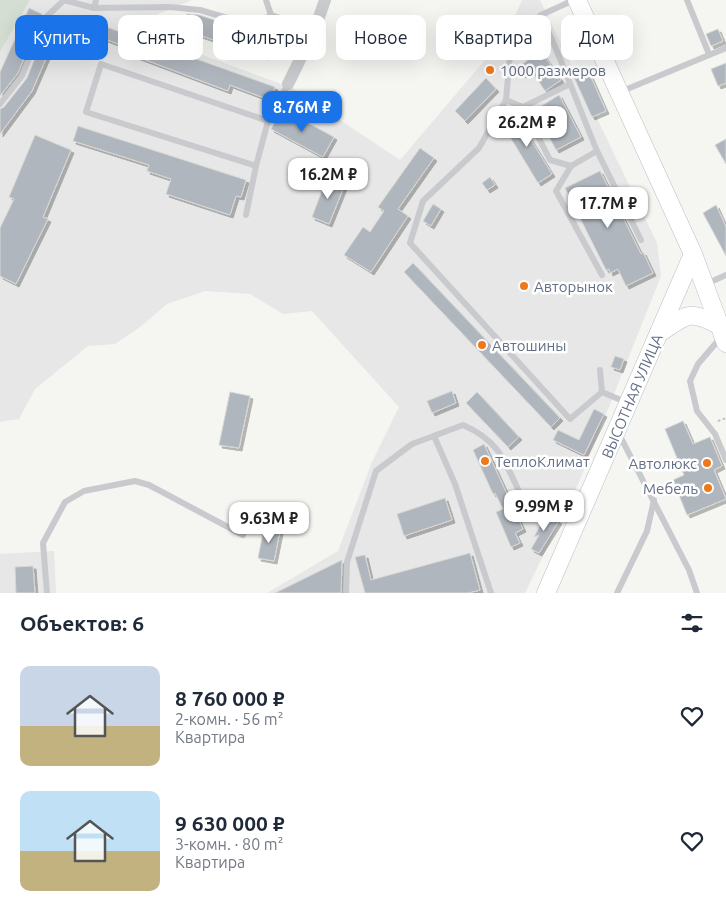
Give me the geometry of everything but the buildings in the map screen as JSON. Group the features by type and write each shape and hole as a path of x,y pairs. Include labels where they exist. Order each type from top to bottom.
{"street":[{"path":"320,15 325,0"},
{"path":"575,0 620,92 693,254 723,334"},
{"path":"288,84 300,60"},
{"name":"ВЫСОТНАЯ УЛИЦА","path":"546,593 693,254"},
{"path":"660,333 691,315 701,316 723,334"}],"lane":[{"path":"94,8 96,0"},
{"path":"266,0 271,15"},
{"path":"541,15 575,0"},
{"path":"687,0 709,54"},
{"path":"0,104 22,76 45,18 64,1 94,8 170,7 200,10 217,15"},
{"path":"551,36 564,64 597,151 641,240"},
{"path":"620,92 726,48"},
{"path":"510,60 506,100 479,148 423,201 410,243 570,419 602,392"},
{"path":"256,166 86,112 102,64 268,121"},
{"path":"246,215 268,121 288,84"},
{"path":"523,107 570,84"},
{"path":"506,100 523,107 550,160 571,166"},
{"path":"597,151 571,166 556,191 602,275"},
{"path":"705,285 726,274"},
{"path":"723,334 698,364 690,381 697,411 715,434 726,460"},
{"path":"600,370 602,392"},
{"path":"602,392 629,403"},
{"path":"346,593 348,562 376,471 412,444 463,425 483,434 501,455 521,496 578,520"},
{"path":"617,431 689,570 697,593"},
{"path":"434,436 455,484 491,593"},
{"path":"47,593 44,543 64,502 84,491 135,481 149,485 242,535"},
{"path":"617,593 647,532 654,500"}],"path":[{"path":"718,421 726,418"}],"shaded area":[{"path":"0,0 30,0 21,15 15,15 15,26 0,52"},
{"path":"30,0 192,0 156,15 118,15 118,60 203,60 203,55 292,88 400,160 485,60 551,60 551,23 561,44 561,60 569,60 657,243 661,276 579,482 525,593 267,593 338,551 372,462 399,407 312,311 283,314 250,294 205,291 167,304 140,327 115,344 88,346 35,389 19,419 0,422 0,52 15,26 15,60 108,60 108,15 21,15"},
{"path":"522,0 540,0 547,15 515,15"},
{"path":"54,551 56,593 0,593 0,554"}],"place":[{"name":"1000 размеров","path":"490,70"},
{"name":"Авторынок","path":"524,286"},
{"name":"Автошины","path":"482,345"},
{"name":"ТеплоКлимат","path":"485,461"},
{"name":"Автолюкс","path":"707,463"},
{"name":"Мебель","path":"708,488"}]}
